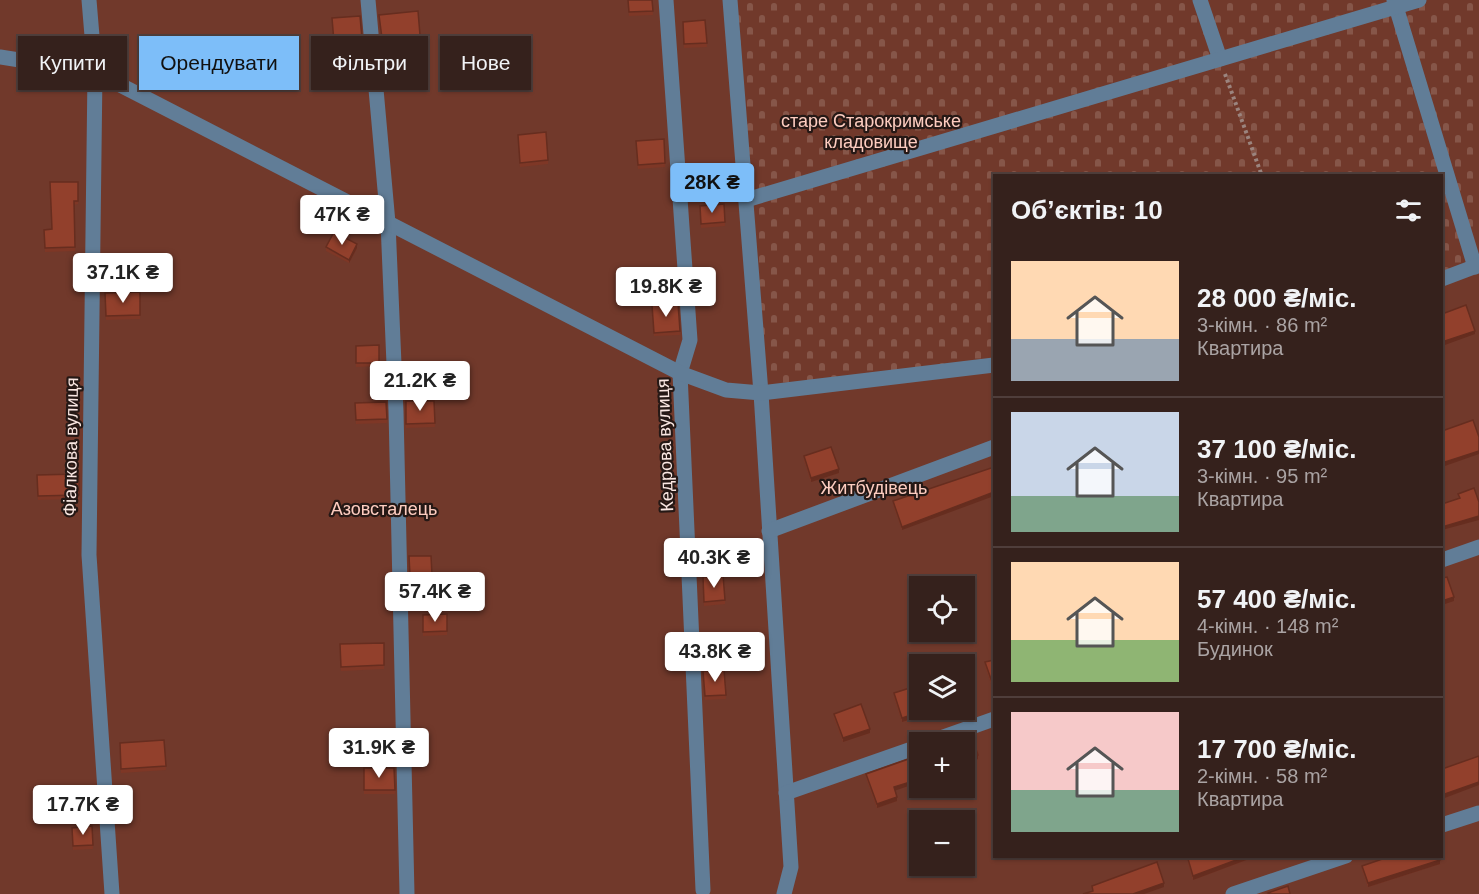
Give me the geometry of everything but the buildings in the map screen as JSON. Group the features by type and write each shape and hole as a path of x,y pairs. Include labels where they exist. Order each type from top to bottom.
{"street":[{"name":"Фіалкова вулиця","path":"89,0 92,36"},
{"path":"368,0 388,223 396,411 407,894"},
{"name":"Кедрова вулиця","path":"666,0 690,340 680,373 703,890"},
{"path":"730,0 761,393 786,794 790,867 784,894"},
{"path":"1200,0 1220,59"},
{"path":"746,200 1220,59 1395,3 1419,0"},
{"path":"1395,3 1477,266 1443,279"},
{"path":"0,57 18,60"},
{"path":"127,88 680,373 726,390 761,393 993,365"},
{"name":"Фіалкова вулиця","path":"95,90 89,555 112,894"},
{"path":"770,531 993,447"},
{"path":"1443,560 1479,547"},
{"path":"957,732 993,719"},
{"path":"786,794 909,750"},
{"path":"1443,825 1479,813"},
{"path":"1233,894 1340,858"}],"path":[{"path":"1220,59 1261,174"}],"green space":[{"name":"Азовсталець","path":"0,0 730,0 993,364 993,858 1443,858 1443,279 1479,265 1479,894 0,894"},
{"name":"старе Старокримське кладовище","path":"730,0 1479,0 1479,265 1443,279 1443,174 993,174 993,365 761,393"}],"park label":[{"name":"Житбудівець","path":"874,488"}]}
